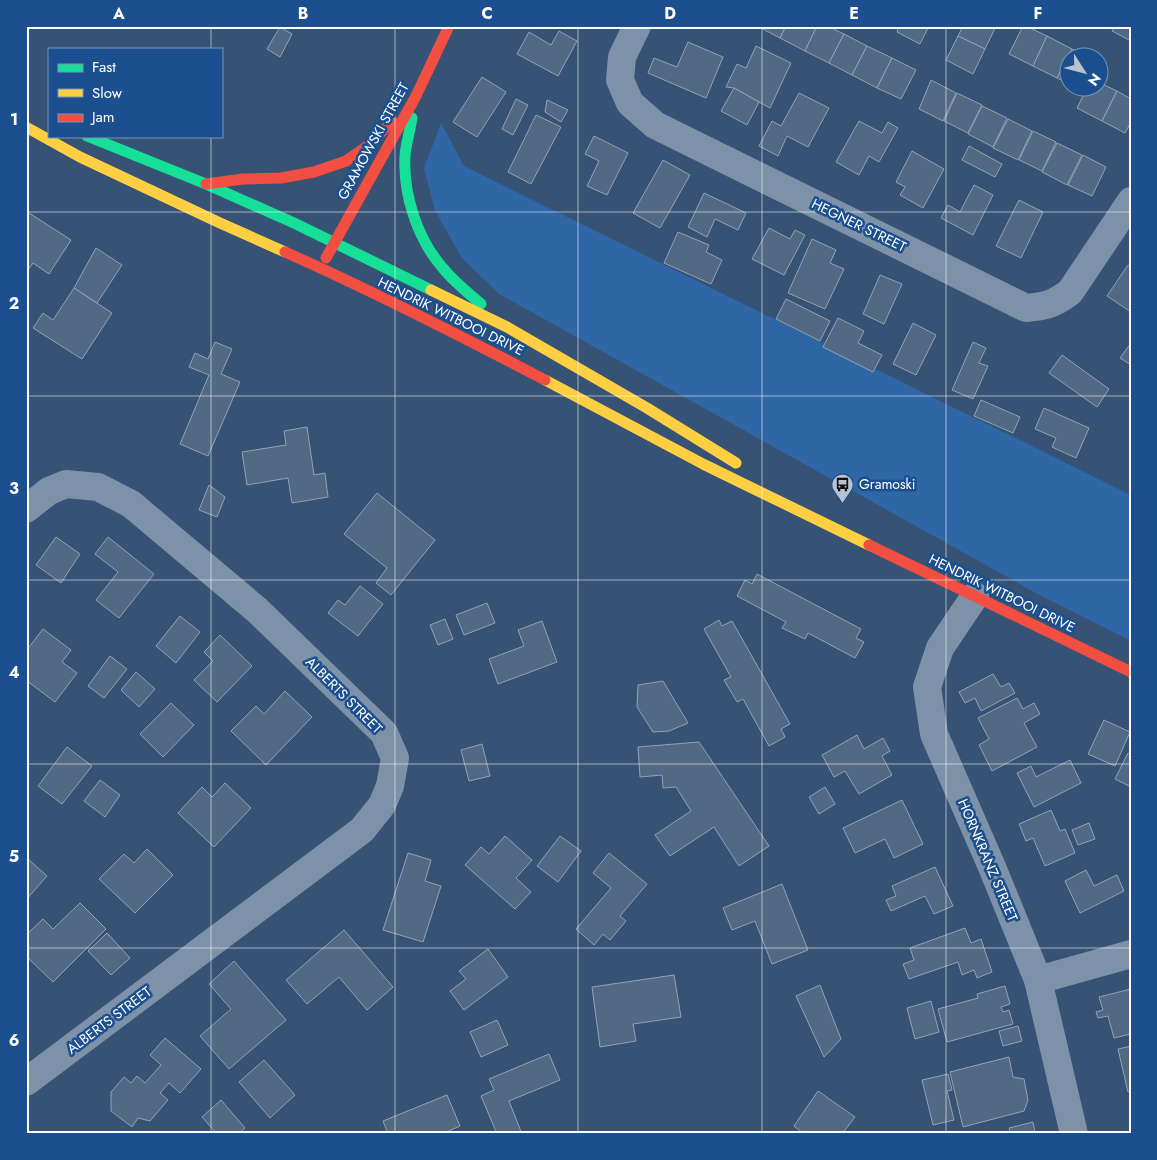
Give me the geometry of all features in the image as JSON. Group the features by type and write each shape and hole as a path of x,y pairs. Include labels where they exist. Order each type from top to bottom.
{"main road":[{"name":"GRAMOWSKI STREET","path":"320,268 416,96 449,26"},
{"path":"206,184 243,179 281,178 314,172 346,161 370,145 416,96"},
{"path":"416,96 405,159 406,191 420,230 437,261 462,288 507,327"},
{"name":"HENDRIK WITBOOI DRIVE","path":"26,127 80,157 320,268 490,351 703,464 1131,672"},
{"name":"HENDRIK WITBOOI DRIVE","path":"92,138 206,184 334,242 507,327 647,408 749,471"},
{"name":"HENDRIK WITBOOI DRIVE","path":"774,487 859,540"}],"street":[{"name":"HEGNER STREET","path":"637,26 622,57 620,80 630,103 655,125 1026,308 1043,307 1058,301 1070,292 1131,201"},
{"name":"ALBERTS STREET","path":"26,509 49,491 66,484 98,486 132,504 257,610 384,733 395,758 390,786 382,805 362,830 26,1082"},
{"name":"HORNKRANZ STREET","path":"975,596 940,648 927,688 934,734 992,867 1038,980 1074,1134"},
{"path":"1038,980 1131,954"}],"shaded area":[{"path":"441,123 464,166 1131,495 1131,641 1043,597 499,294 462,258 435,211 424,168"}],"building":[{"path":"757,26 786,26 780,38"},
{"path":"786,26 817,26 805,51 780,38"},
{"path":"817,26 827,26 844,34 829,63 805,51"},
{"path":"899,26 929,26 920,44 897,32"},
{"path":"963,26 996,26 985,49 958,36"},
{"path":"1023,26 1047,36 1033,66 1009,54"},
{"path":"1115,26 1131,26 1131,41 1112,31"},
{"path":"280,27 292,34 280,57 267,49"},
{"path":"559,31 577,41 558,76 517,54 529,32 551,45"},
{"path":"844,34 867,46 852,75 829,63"},
{"path":"958,36 985,49 973,74 946,60"},
{"path":"1047,36 1070,48 1060,48 1060,72 1057,78 1033,66"},
{"path":"688,42 723,57 706,98 648,73 654,58 677,67"},
{"path":"756,46 791,63 770,108 734,88 726,87 737,64 746,68"},
{"path":"867,46 892,58 877,88 852,75"},
{"path":"892,58 916,70 901,99 877,88"},
{"path":"482,77 506,92 477,137 453,122"},
{"path":"931,80 956,93 943,121 919,109"},
{"path":"734,88 759,102 747,125 721,111"},
{"path":"1110,88 1117,91 1102,121 1077,108 1082,98 1110,98"},
{"path":"1117,91 1131,99 1131,122 1125,133 1102,121"},
{"path":"799,93 829,108 808,147 787,136 778,156 759,146 772,121 781,126"},
{"path":"957,93 982,105 968,133 944,121"},
{"path":"516,99 528,105 513,135 502,129"},
{"path":"547,100 568,110 561,122 545,112"},
{"path":"982,106 1007,118 993,147 968,134"},
{"path":"536,115 561,127 531,184 508,172"},
{"path":"1008,119 1032,131 1018,160 993,148"},
{"path":"859,121 882,133 888,122 898,128 879,162 869,156 859,175 836,162"},
{"path":"1033,131 1056,142 1042,171 1019,160"},
{"path":"594,136 628,153 607,195 587,186 599,161 585,154"},
{"path":"1057,143 1082,155 1067,185 1042,172"},
{"path":"969,146 1002,164 995,177 962,160"},
{"path":"912,151 944,169 923,208 900,195 905,187 896,182"},
{"path":"1083,155 1106,167 1092,196 1068,185"},
{"path":"663,160 690,175 660,228 633,213"},
{"path":"974,185 993,195 973,235 941,218 948,205 960,212"},
{"path":"704,193 746,213 738,230 715,219 707,237 688,227"},
{"path":"1019,200 1043,212 1021,258 996,246"},
{"path":"26,211 71,240 49,274 33,263 26,273"},
{"path":"769,228 790,239 795,230 805,235 784,275 752,259"},
{"path":"678,232 709,245 706,252 722,260 711,284 664,263"},
{"path":"812,239 836,250 830,263 844,269 825,309 788,293"},
{"path":"96,248 122,265 97,303 74,288"},
{"path":"1128,265 1131,267 1131,312 1107,296"},
{"path":"880,275 902,284 884,324 863,314"},
{"path":"74,288 112,313 82,359 33,328 43,313 53,320"},
{"path":"786,299 830,321 820,341 776,319"},
{"path":"838,318 864,331 858,343 882,355 873,372 823,347"},
{"path":"913,323 936,335 916,375 893,364"},
{"path":"215,342 232,349 221,374 240,382 208,456 180,444 209,375 189,367 195,353 208,359"},
{"path":"973,342 986,348 979,363 988,366 973,399 952,390"},
{"path":"1131,343 1131,365 1120,358"},
{"path":"1062,355 1109,389 1097,407 1049,373"},
{"path":"981,400 1020,417 1013,433 974,416"},
{"path":"1044,408 1089,428 1076,458 1052,447 1056,438 1035,429"},
{"path":"307,427 314,475 325,473 328,497 292,503 288,478 247,485 242,452 286,445 284,431"},
{"path":"209,485 225,497 217,517 199,510"},
{"path":"377,493 435,540 391,595 376,583 387,568 344,534"},
{"path":"56,537 80,554 61,583 36,565"},
{"path":"108,537 154,574 119,618 96,600 118,572 95,554"},
{"path":"757,574 861,629 856,638 864,642 855,658 808,633 805,639 782,628 786,622 737,596 745,580 752,584"},
{"path":"360,586 383,604 358,636 328,613 338,600 345,605"},
{"path":"487,603 495,623 464,635 456,615"},
{"path":"180,616 200,632 176,663 156,646"},
{"path":"445,619 453,639 438,645 430,625"},
{"path":"719,620 722,626 732,621 790,724 781,729 785,737 769,746 743,699 737,702 724,680 731,677 704,629"},
{"path":"542,621 557,662 498,684 489,659 524,646 518,630"},
{"path":"43,629 71,650 62,662 77,673 55,702 26,680 26,651"},
{"path":"220,635 252,666 217,702 194,680 213,661 204,652"},
{"path":"110,656 127,669 104,698 88,686"},
{"path":"136,672 155,689 139,707 121,690"},
{"path":"993,674 1001,687 1009,683 1015,693 981,711 975,698 965,703 959,692"},
{"path":"663,681 688,723 669,731 653,732 637,707 638,685"},
{"path":"285,691 312,717 266,765 231,731 256,706 264,714"},
{"path":"1017,698 1023,709 1034,703 1040,714 1024,723 1037,747 992,771 979,745 989,739 978,718"},
{"path":"171,703 194,725 163,757 140,734"},
{"path":"1104,720 1130,732 1115,766 1088,754"},
{"path":"857,735 864,749 883,738 890,751 882,756 892,775 859,794 845,771 834,777 822,755"},
{"path":"699,742 769,846 739,866 714,827 670,856 655,835 691,811 676,787 663,788 662,775 640,777 638,747"},
{"path":"482,744 490,776 469,781 461,750"},
{"path":"67,747 92,766 62,804 38,786"},
{"path":"1128,753 1131,755 1131,787 1115,779"},
{"path":"1070,760 1081,783 1034,807 1017,773 1031,766 1036,777"},
{"path":"100,780 120,795 105,817 84,801"},
{"path":"225,783 251,808 214,847 178,813 202,787 212,797"},
{"path":"825,787 835,804 819,814 809,797"},
{"path":"902,800 923,844 894,858 885,839 855,853 843,828"},
{"path":"1051,810 1060,831 1065,829 1075,853 1045,866 1033,838 1026,841 1019,824"},
{"path":"1089,823 1095,839 1078,845 1072,830"},
{"path":"505,836 532,860 516,878 531,892 515,909 465,865 481,847 489,854"},
{"path":"560,836 581,851 558,882 537,866"},
{"path":"147,849 173,875 135,913 99,879 124,854 134,863"},
{"path":"408,853 431,860 425,881 441,886 423,942 383,930"},
{"path":"609,853 647,884 620,916 626,921 610,940 603,934 594,945 576,929 611,888 593,873"},
{"path":"28,859 47,876 26,900 26,862"},
{"path":"935,867 953,906 934,914 925,896 891,911 886,900 896,896 892,886"},
{"path":"1086,870 1094,886 1117,875 1124,891 1080,913 1065,881"},
{"path":"782,884 808,950 772,964 755,921 732,930 723,908"},
{"path":"80,903 106,929 53,982 26,956 26,935 43,919 53,929"},
{"path":"965,928 971,943 981,939 992,972 977,978 974,970 962,975 958,962 909,979 903,964 914,960 910,948"},
{"path":"344,930 393,987 367,1010 339,977 307,1004 286,980"},
{"path":"107,933 130,958 111,975 88,951"},
{"path":"488,949 508,977 464,1010 450,991 466,979 459,971"},
{"path":"234,961 286,1020 229,1069 200,1036 231,1009 209,984"},
{"path":"674,975 681,1017 633,1024 636,1041 600,1047 592,987"},
{"path":"820,985 841,1039 824,1057 796,996"},
{"path":"1005,986 1010,1004 1001,1007 1003,1012 1009,1010 1013,1024 947,1042 938,1009 978,998 977,994"},
{"path":"1131,989 1131,1034 1114,1038 1108,1016 1098,1018 1096,1012 1103,1010 1099,997"},
{"path":"931,1001 939,1032 915,1039 907,1008"},
{"path":"497,1020 508,1045 481,1057 470,1032"},
{"path":"1018,1026 1022,1041 1003,1046 999,1031"},
{"path":"165,1038 201,1069 180,1093 169,1083 160,1093 168,1100 150,1121 138,1118 132,1127 111,1111 111,1092 124,1077 131,1083 137,1076 145,1083 161,1065 150,1055"},
{"path":"1131,1046 1131,1091 1128,1092 1118,1049"},
{"path":"549,1054 560,1080 509,1101 522,1134 497,1134 481,1096 494,1090 489,1079"},
{"path":"1009,1057 1013,1077 1024,1079 1028,1100 1024,1111 963,1127 950,1072"},
{"path":"264,1060 295,1095 270,1118 239,1082"},
{"path":"948,1074 952,1090 947,1091 954,1120 933,1125 922,1080"},
{"path":"818,1091 855,1117 842,1134 804,1134 794,1126"},
{"path":"447,1095 460,1126 442,1134 388,1134 383,1121"},
{"path":"221,1100 245,1128 238,1134 217,1134 202,1117"},
{"path":"1033,1122 1035,1133 1011,1134 1009,1128"}],"traffic: fast":[{"path":"412,118 405,156 405,170 406,185 413,215 425,243 442,267 481,304"},
{"path":"92,138 206,184 294,223 431,290"}],"traffic: slow":[{"path":"26,127 80,157 285,252"},
{"path":"431,290 507,327 647,408 736,463"},
{"path":"545,380 703,464 869,545"}],"traffic: jam":[{"path":"326,258 416,96 449,26"},
{"path":"206,184 243,179 281,178 314,172 346,161 369,145 392,121"},
{"path":"285,252 351,282 545,380"},
{"path":"869,545 1131,672"}],"place":[{"name":"Gramoski","path":"843,503"}]}
